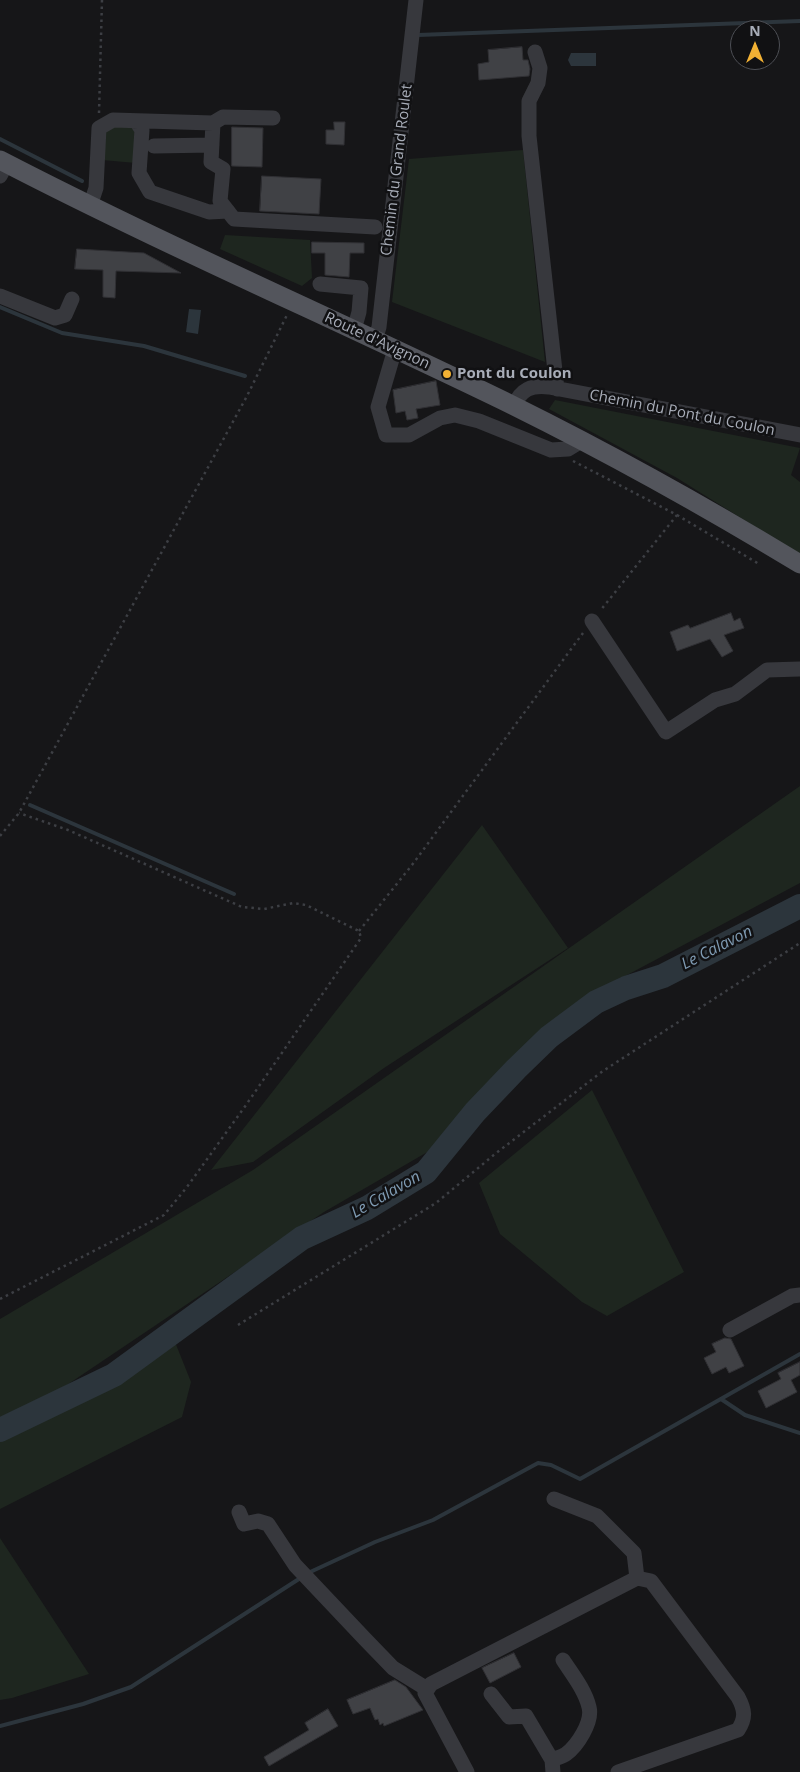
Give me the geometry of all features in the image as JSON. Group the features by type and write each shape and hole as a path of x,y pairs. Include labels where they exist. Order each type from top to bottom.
{"main road":[{"name":"Route d'Avignon","path":"2,166 514,406 707,508 800,564"}],"street":[{"name":"Chemin du Grand Roulet","path":"375,340 379,327 416,0"},
{"path":"535,52 540,68 538,84 528,101 529,136 557,389"},
{"path":"90,206 96,188 98,128 112,120 213,123 223,117 274,118"},
{"path":"136,121 142,130 139,173 150,192 209,212 228,211"},
{"path":"213,123 211,162 223,169 220,201 234,220 375,227"},
{"path":"154,146 212,145"},
{"path":"320,284 361,288 359,312 354,330"},
{"path":"0,296 55,318 65,315 72,300"},
{"path":"395,349 378,407 386,435 409,435 440,418 455,415 479,421 550,450 568,449 581,440"},
{"name":"Chemin du Pont du Coulon","path":"514,406 519,395 526,389 540,386 800,435"},
{"path":"592,621 666,732 715,700 735,694 767,670 800,669"},
{"path":"730,1330 792,1296 800,1295"},
{"path":"554,1499 597,1516 634,1553 637,1578"},
{"path":"239,1512 244,1524 258,1521 268,1524 295,1565 364,1638 393,1668 427,1689"},
{"path":"467,1772 424,1693 431,1684 637,1578 651,1581 738,1697 744,1707 744,1721 738,1730 618,1772"},
{"path":"491,1694 509,1717 526,1716 552,1766 576,1743 587,1724 590,1708 582,1690 563,1660"}],"path":[{"path":"98,128 102,0"},
{"path":"0,836 19,813 246,396 293,302"},
{"path":"550,450 677,515 759,564"},
{"path":"359,931 412,865 592,621 677,515"},
{"path":"0,1299 164,1215 187,1187 298,1031 361,938 359,931 306,904 293,902 264,909 242,907 68,830 19,813"},
{"path":"238,1325 436,1203 495,1154 603,1071 800,943"}],"shaded area":[{"path":"571,53 596,53 596,66 571,66 568,60"},
{"path":"110,126 132,126 137,132 136,163 102,160 102,139"},
{"path":"523,150 545,362 392,302 409,159"},
{"path":"225,235 310,240 312,278 302,286 220,249"},
{"path":"189,309 201,310 198,334 186,332"},
{"path":"555,400 800,448 791,475 800,482 800,555 677,478 549,409"},
{"path":"800,786 800,883 597,991 556,1021 436,1147 324,1212 46,1399 0,1420 0,1319 253,1170"},
{"path":"482,825 568,948 384,1068 253,1162 211,1170"},
{"path":"592,1090 684,1272 607,1316 582,1302 500,1234 479,1183"},
{"path":"175,1342 191,1382 182,1417 0,1509 0,1441 123,1382"},
{"path":"0,1538 89,1674 0,1700"}],"building":[{"path":"522,47 523,60 528,60 529,76 479,80 478,64 489,62 488,50"},
{"path":"334,122 345,122 344,145 326,144 326,130 334,130"},
{"path":"232,127 263,128 262,167 232,166"},
{"path":"262,176 321,179 319,214 260,211"},
{"path":"312,242 364,243 364,253 350,253 349,277 325,275 325,253 312,253"},
{"path":"77,249 144,253 181,273 116,271 115,298 103,297 103,270 75,269"},
{"path":"436,381 440,405 416,409 418,418 407,420 405,411 396,413 393,390"},
{"path":"731,613 734,621 740,618 744,628 724,635 733,651 722,657 710,639 677,651 670,632 688,625 690,628"},
{"path":"725,1338 731,1339 744,1366 729,1373 726,1367 712,1374 704,1358 716,1352 712,1344"},
{"path":"800,1362 800,1375 791,1380 797,1392 766,1408 758,1391 781,1379 778,1373"},
{"path":"514,1653 521,1667 490,1683 482,1668"},
{"path":"395,1680 406,1687 423,1710 384,1726 383,1723 380,1725 378,1719 375,1720 370,1708 353,1714 347,1700"},
{"path":"328,1709 338,1726 269,1766 264,1757 309,1730 305,1723"}],"waterway":[{"path":"418,35 800,21"},
{"path":"0,139 82,181"},
{"path":"0,307 62,333 144,346 245,376"},
{"path":"30,805 234,894"},
{"name":"Le Calavon","path":"0,1430 114,1375 302,1238 367,1208 426,1172 475,1112 516,1069 549,1037 596,1002 626,988 663,976 800,906"},
{"path":"308,1573 375,1542 433,1520 538,1463 551,1465 580,1479 800,1354"},
{"path":"721,1399 745,1415 800,1433"},
{"path":"0,1726 83,1704 131,1687 302,1577"}],"place":[{"name":"Pont du Coulon","path":"447,374"}]}
